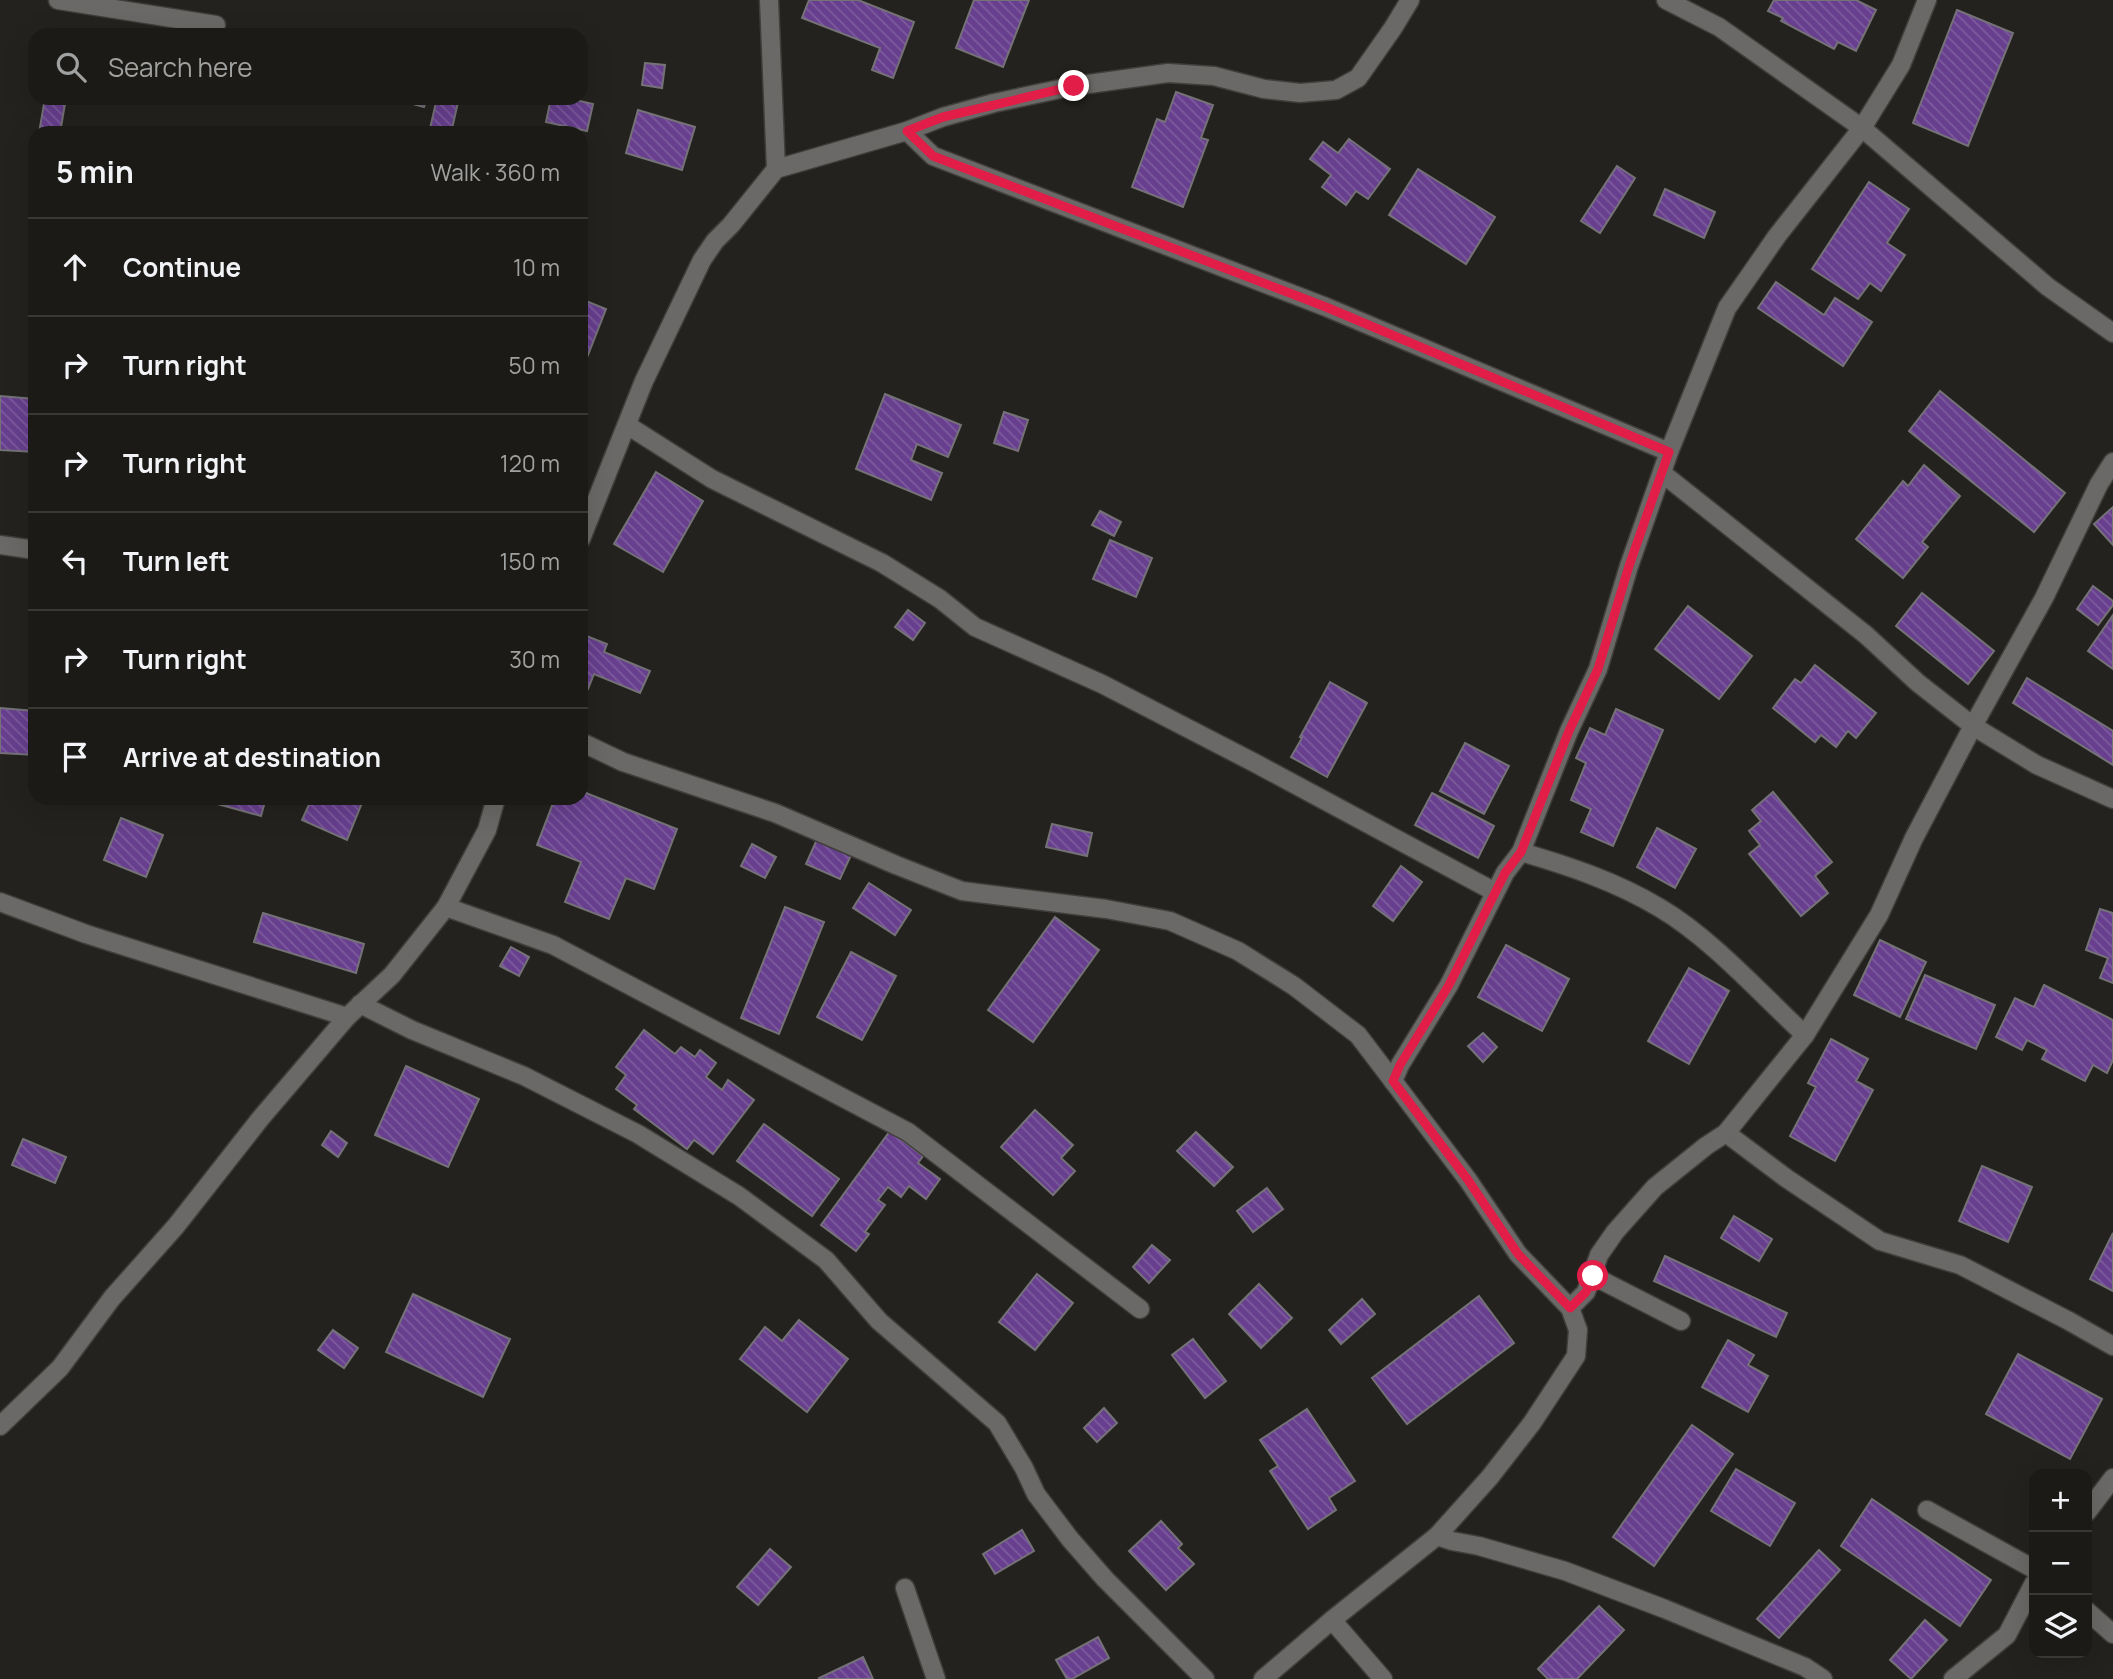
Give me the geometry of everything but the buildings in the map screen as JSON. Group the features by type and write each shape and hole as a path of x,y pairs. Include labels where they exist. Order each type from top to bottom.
{"street":[{"path":"58,0 216,25"},
{"path":"769,0 776,169"},
{"path":"588,522 644,381 702,260 776,169 907,131 943,117 1074,86 1168,73 1214,76 1264,89 1300,93 1336,90 1357,78 1410,0"},
{"path":"1666,0 1720,27 1862,128 2048,287 2113,332"},
{"path":"1393,1081 1449,985 1505,873 1521,852 1569,731 1598,669 1661,473 1727,308 1777,236 1862,128 1901,65 1927,0"},
{"path":"907,131 933,156 1326,307 1669,452"},
{"path":"627,425 712,479 882,563 940,599 975,627 1102,684 1495,892"},
{"path":"1570,1308 1586,1292 1599,1255 1615,1232 1655,1187 1726,1133 1805,1035 1879,915 1914,838 2044,597 2099,484 2113,462"},
{"path":"1661,473 1866,635 1918,683 1973,726 2037,765 2113,799"},
{"path":"0,545 28,549"},
{"path":"588,745 623,762 775,813 962,891 1106,909 1170,921 1237,951 1294,986 1358,1035 1468,1180 1518,1254 1570,1308 1578,1330 1576,1356 1532,1423 1490,1477 1437,1536 1332,1620 1264,1679"},
{"path":"0,1426 60,1368 112,1298 176,1226 260,1119 346,1017 392,975 446,907 487,830 494,805"},
{"path":"1521,852 1586,872 1660,908 1701,937 1805,1035"},
{"path":"0,902 86,934 346,1017"},
{"path":"446,907 553,945 908,1132 1139,1309"},
{"path":"360,1004 412,1031 524,1076 638,1135 739,1196 826,1261 879,1321 997,1423 1037,1494 1070,1539 1105,1579 1205,1679"},
{"path":"1726,1133 1786,1178 1880,1241 1960,1265 2113,1346"},
{"path":"1593,1276 1681,1321"},
{"path":"2092,1505 2113,1478"},
{"path":"1927,1510 2029,1566"},
{"path":"1437,1536 1565,1572 1628,1595 1805,1667 1823,1679"},
{"path":"905,1588 936,1679"},
{"path":"1952,1679 2007,1635 2029,1593"},
{"path":"2092,1615 2113,1634"},
{"path":"1332,1620 1382,1679"}],"route":[{"path":"1074,86 994,103 943,117 907,131 933,156 1326,307 1669,452 1629,566 1598,669 1569,731 1521,852 1505,873 1449,985 1393,1081 1468,1180 1518,1254 1570,1308 1586,1292 1593,1276"}]}
